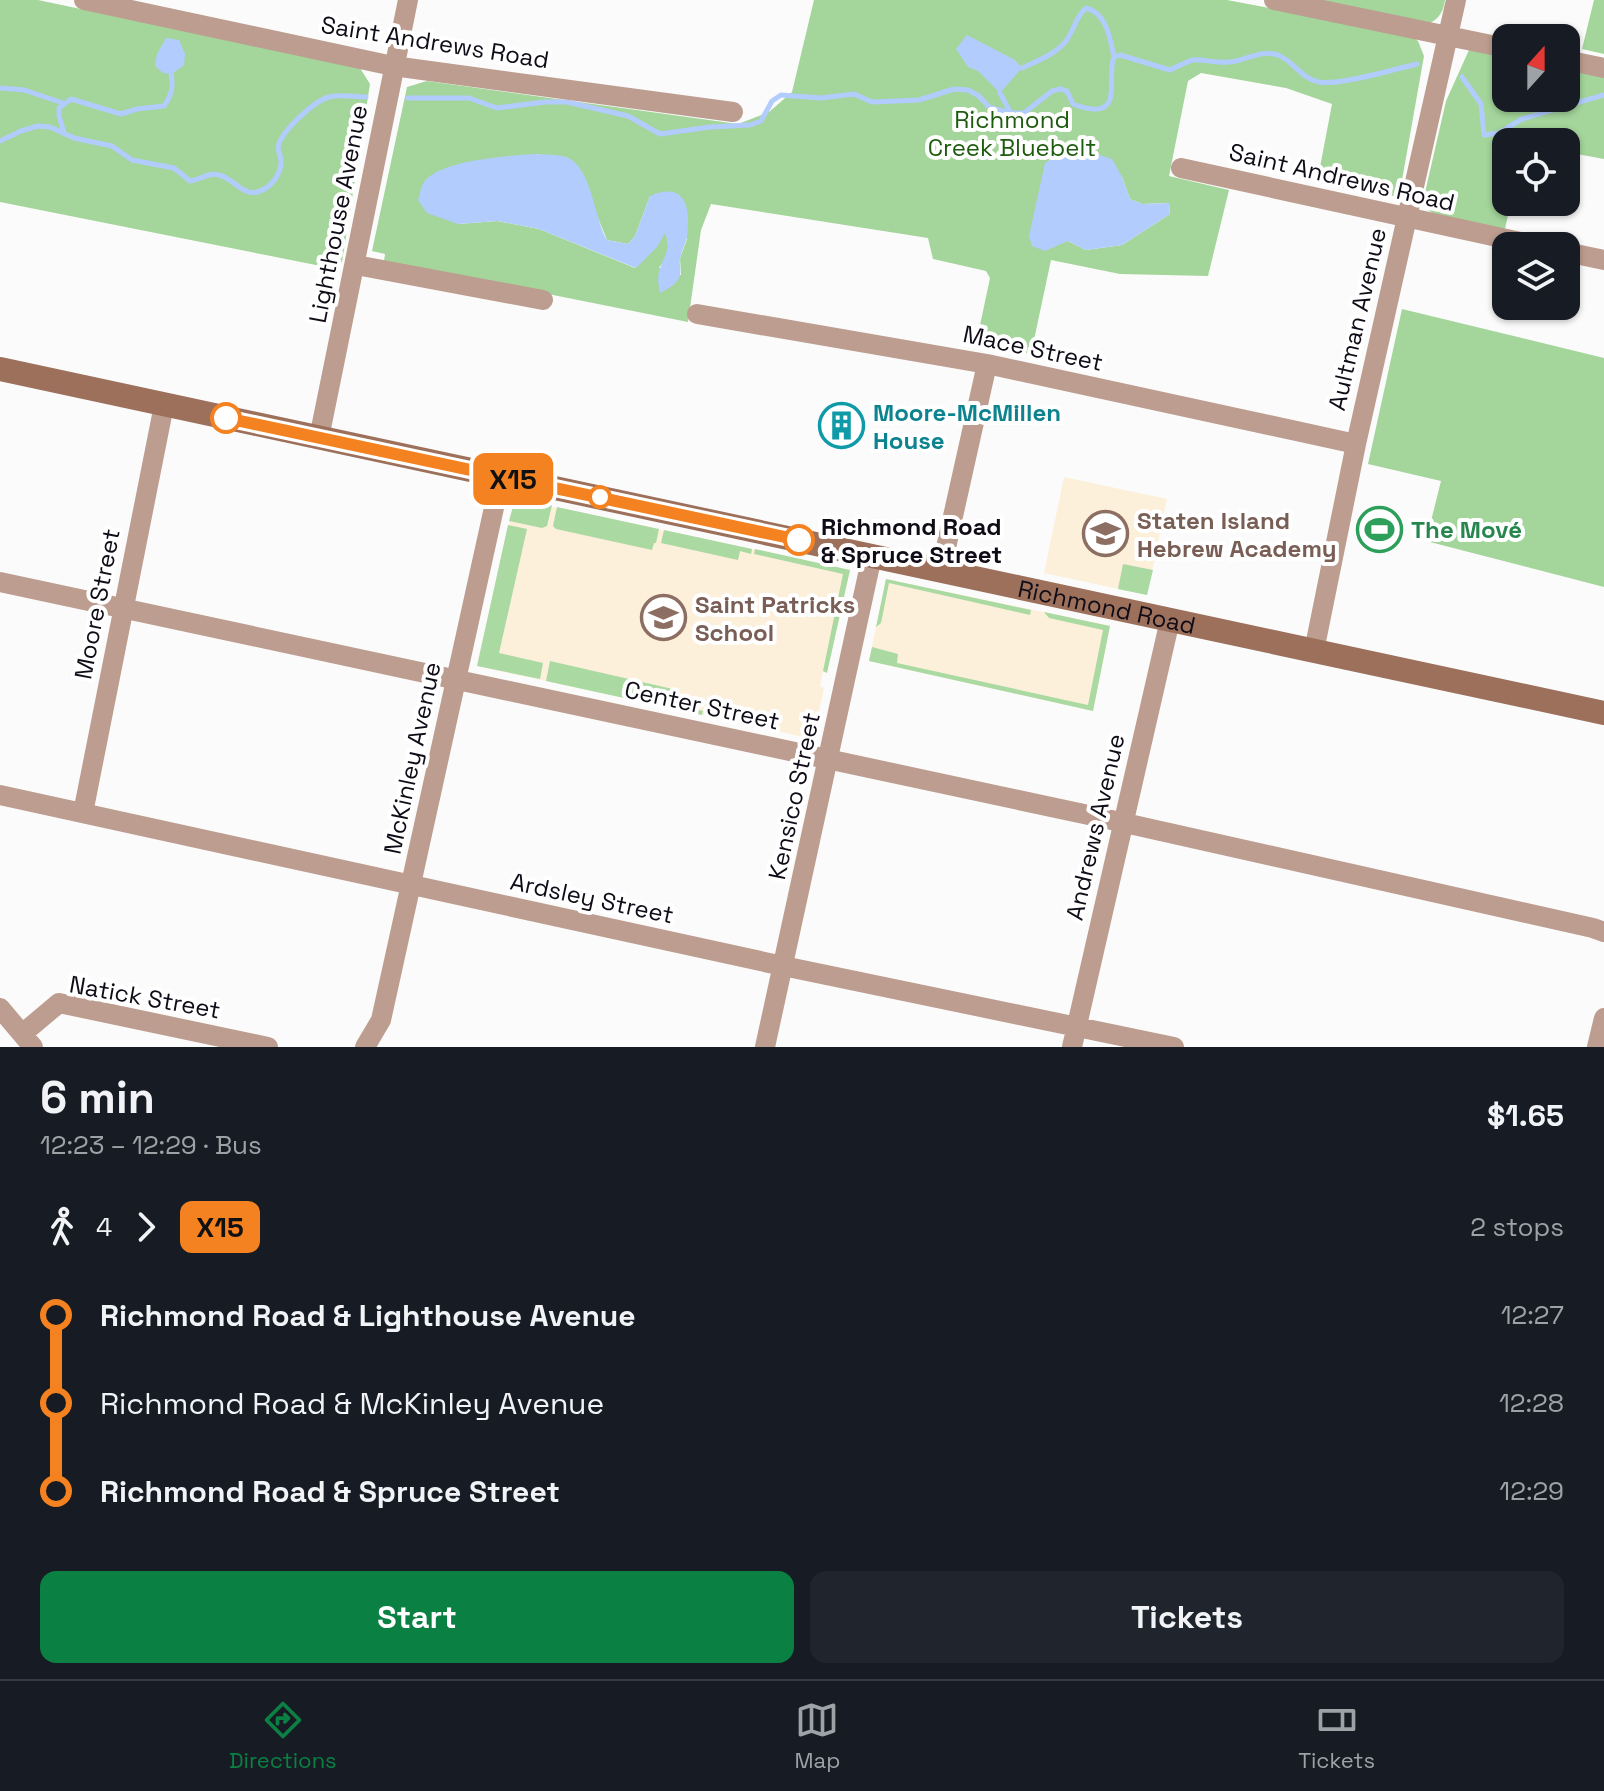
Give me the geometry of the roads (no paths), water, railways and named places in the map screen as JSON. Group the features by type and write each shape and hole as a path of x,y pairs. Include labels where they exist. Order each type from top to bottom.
{"street":[{"name":"Saint Andrews Road","path":"84,0 393,66 733,112"},
{"name":"Lighthouse Avenue","path":"319,438 408,0"},
{"path":"1274,0 1492,45"},
{"name":"Aultman Avenue","path":"1314,651 1356,444 1456,0"},
{"path":"1580,63 1604,68"},
{"name":"Saint Andrews Road","path":"1181,168 1492,236"},
{"path":"1580,255 1604,260"},
{"path":"356,265 543,300"},
{"name":"Mace Street","path":"697,314 987,364 1356,444"},
{"path":"941,570 987,364"},
{"name":"Richmond Road","path":"0,369 1604,713"},
{"name":"Moore Street","path":"83,813 164,405"},
{"name":"McKinley Avenue","path":"365,1047 381,1020 501,476"},
{"name":"Kensico Street","path":"765,1047 872,556"},
{"name":"Center Street","path":"0,582 1123,823 1604,932"},
{"name":"Andrews Avenue","path":"1072,1047 1170,620"},
{"name":"Ardsley Street","path":"1,800 83,813 783,966 1174,1047"},
{"name":"Natick Street","path":"27,1040 59,1003 268,1047"},
{"path":"0,1008 27,1040"},
{"path":"1597,1047 1604,1018"}],"water":[{"path":"967,35 1015,60 1022,68 1000,93 978,71 968,67 956,49"},
{"path":"166,38 179,40 185,54 184,65 172,74 163,73 155,66 157,54"},
{"path":"1079,148 1112,159 1130,199 1142,204 1169,203 1170,214 1122,245 1086,250 1068,241 1045,251 1032,246 1029,236 1045,163 1059,154"},
{"path":"534,154 562,156 575,162 587,182 607,240 628,244 635,236 650,196 662,192 678,194 686,207 688,225 680,275 675,283 660,293 658,275 667,249 665,233 657,247 636,268 539,229 497,221 458,224 427,213 418,200 424,182 444,169 475,160"}],"waterway":[{"path":"1022,68 1062,46 1086,8 1103,21 1114,57"},
{"path":"408,98 469,98 497,108 567,102 628,116 660,134 750,125 761,121 772,101 781,95 821,98 854,94 872,102 919,100 954,89 968,90 989,107 1024,113 1052,91 1060,89 1067,91 1073,104 1090,109 1101,108 1108,104 1111,96 1112,66 1114,57 1120,55 1170,70 1193,60 1225,62 1271,54 1284,58 1313,80 1328,83 1417,64"},
{"path":"64,133 59,108 71,99 121,114 164,106 172,88 170,67"},
{"path":"1462,77 1481,104 1484,135 1499,133 1522,119 1604,95"},
{"path":"0,88 24,90 63,103"},
{"path":"1000,93 1010,112"},
{"path":"0,141 38,126 50,127 74,138 112,146 132,160 174,168 190,181 219,175 252,193 266,188 274,180 281,165 280,142 307,111 329,97 366,97"}],"place":[{"name":"Moore-McMillen House","path":"842,426"},
{"name":"The Mové","path":"1380,529"},
{"name":"Staten Island Hebrew Academy","path":"1106,534"},
{"name":"Richmond Road & Spruce Street","path":"799,540"},
{"name":"Saint Patricks School","path":"664,618"}],"park label":[{"name":"Richmond Creek Bluebelt","path":"1012,133"}]}
